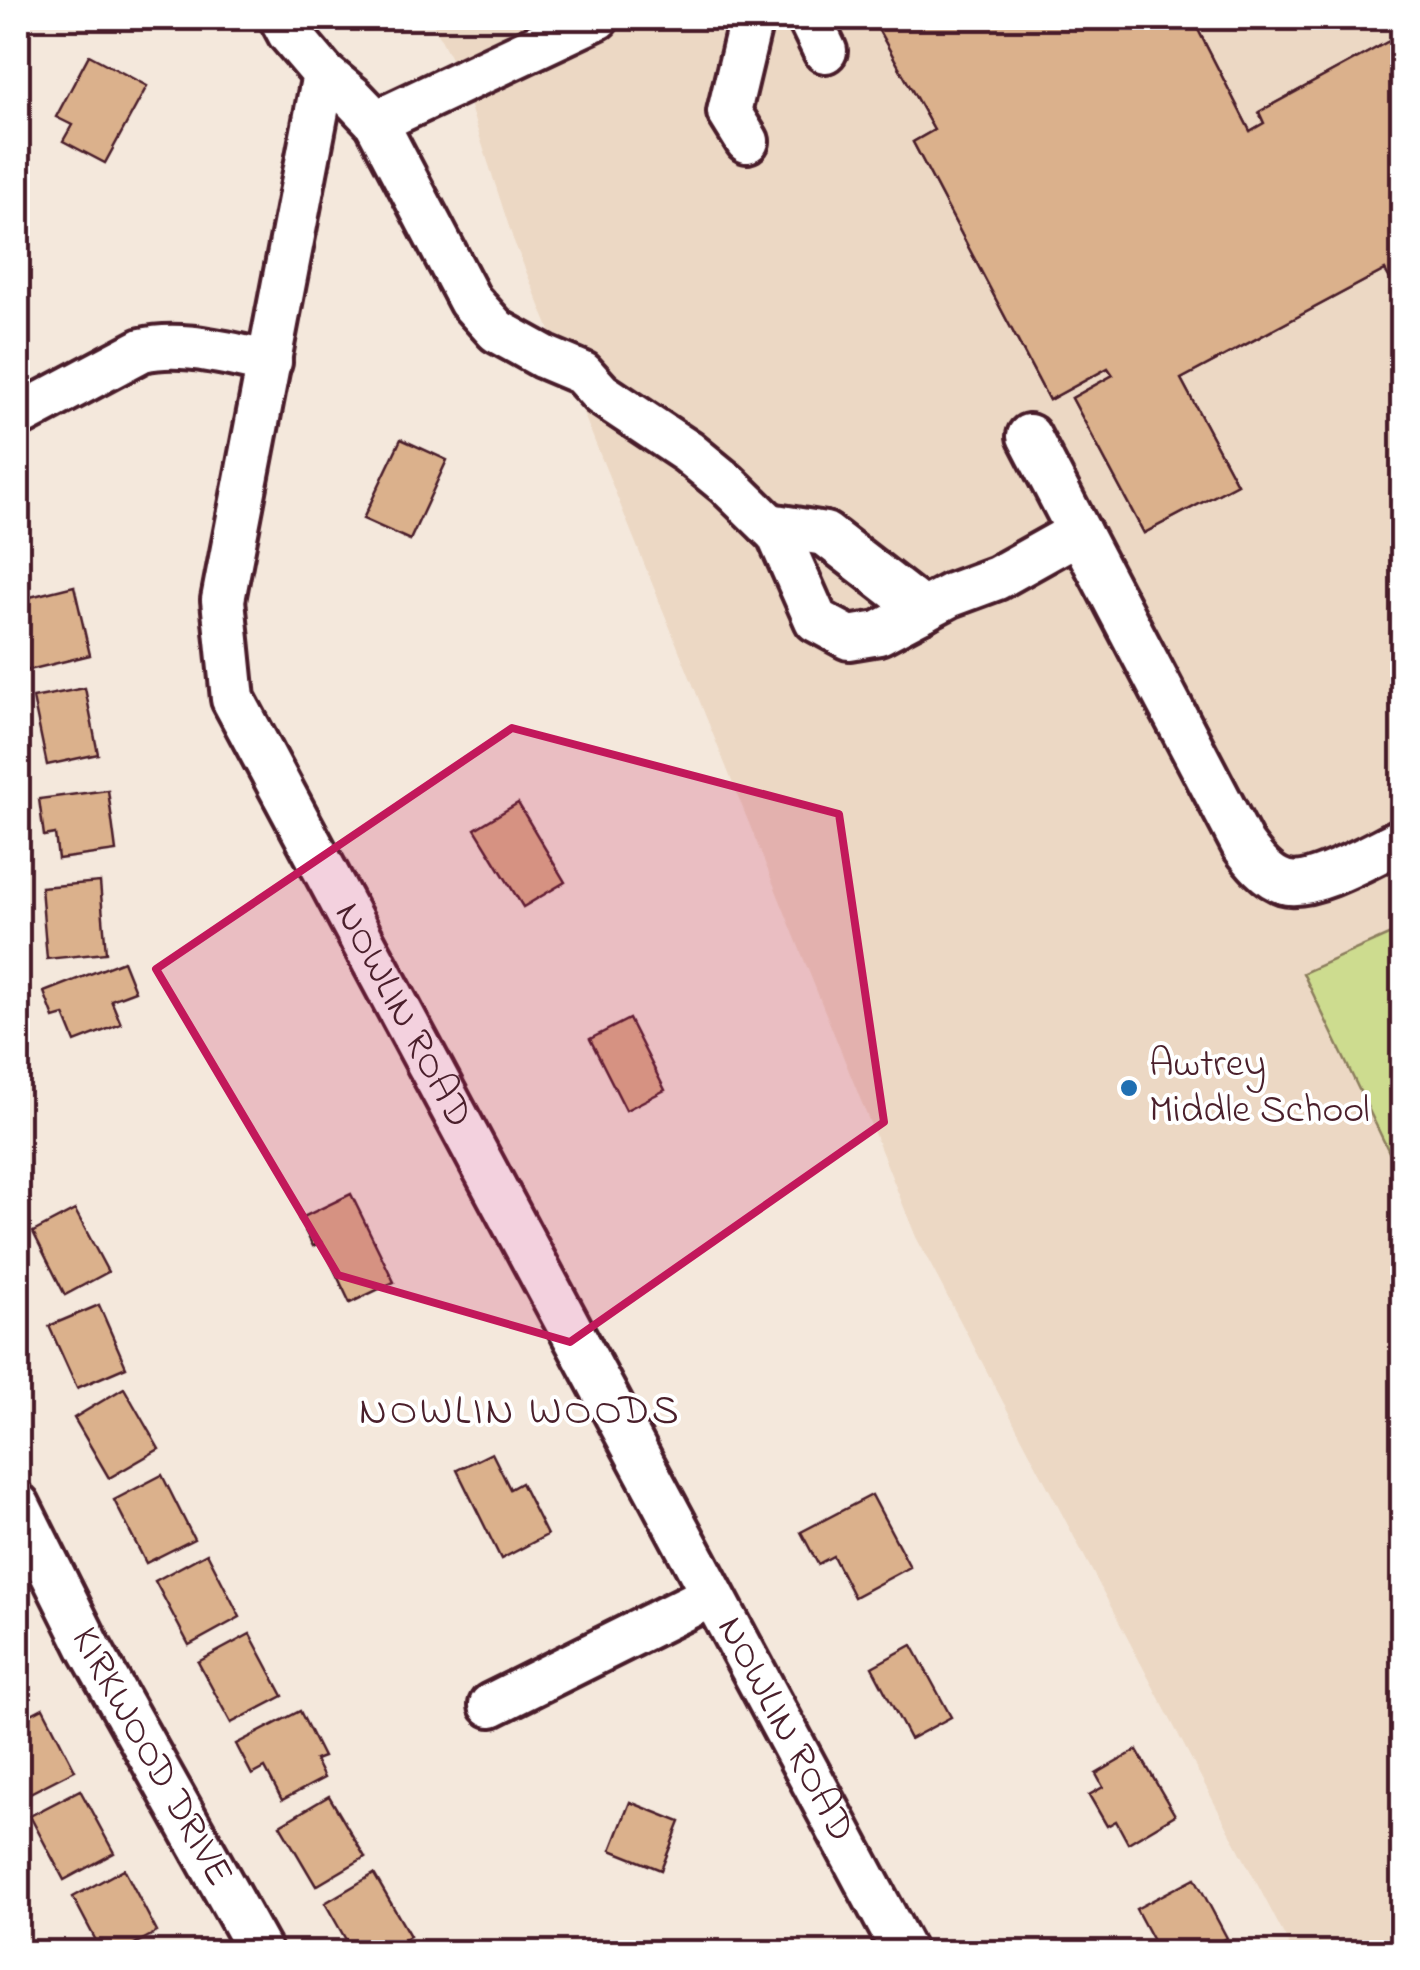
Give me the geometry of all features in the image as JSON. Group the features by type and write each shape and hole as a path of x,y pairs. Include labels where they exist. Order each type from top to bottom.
{"street":[{"path":"282,18 289,33 324,74 376,122 470,301 484,317 498,330 544,357 582,372 601,394 688,452 727,484 778,534 816,620 830,630 849,638 865,637 975,584 997,578 1079,532"},
{"path":"376,122 597,18"},
{"path":"746,141 730,112 748,18"},
{"name":"NOWLIN ROAD","path":"324,74 223,600 233,699 904,1952"},
{"path":"18,416 142,350 158,346 270,362"},
{"path":"1028,436 1243,846 1256,862 1284,882 1297,883 1316,880 1402,840"},
{"path":"769,524 825,534 922,610"},
{"name":"KIRKWOOD DRIVE","path":"18,1505 90,1646 260,1952"},
{"path":"491,1705 710,1596"}],"highlighted area":[{"path":"512,728 839,814 884,1122 570,1342 338,1275 156,969"}],"shaded area":[{"name":"Awtrey Middle School","path":"430,18 1402,18 1402,1952 1293,1952 916,1237 513,239 460,76"}],"green space":[{"path":"1402,929 1402,1179 1303,973"}],"building":[{"path":"872,18 1192,18 1250,131 1264,123 1259,112 1402,34 1402,276 1392,282 1385,270 1181,379 1237,484 1144,533 1072,398 1113,375 1108,368 1049,400 913,142 934,130","holes":["1141,62 1165,109 1035,179 1010,133"]},
{"path":"872,18 1192,18 1250,131 1264,123 1259,112 1402,34 1402,276 1392,282 1385,270 1181,379 1237,484 1144,533 1072,398 1113,375 1108,368 1049,400 913,142 934,130"},
{"path":"89,55 147,86 105,163 63,141 72,125 56,117"},
{"path":"401,439 447,460 410,540 363,519"},
{"path":"74,586 90,655 25,671 18,641 25,637 18,600"},
{"path":"85,688 98,754 47,765 33,698"},
{"path":"108,790 116,851 58,859 55,834 44,836 39,799"},
{"path":"518,803 565,882 523,907 475,829"},
{"path":"100,882 106,953 47,959 41,887"},
{"path":"123,961 135,991 111,1000 121,1024 75,1042 64,1015 54,1018 44,992"},
{"path":"629,1019 665,1090 626,1110 590,1039"},
{"path":"351,1194 394,1282 350,1303 321,1242 313,1246 299,1219"},
{"path":"75,1210 108,1272 65,1295 33,1232"},
{"path":"99,1305 126,1367 77,1388 49,1326"},
{"path":"124,1388 159,1449 109,1478 74,1418"},
{"path":"492,1453 510,1489 521,1483 547,1535 501,1559 457,1470"},
{"path":"162,1475 194,1539 146,1563 114,1500"},
{"path":"872,1495 910,1567 854,1597 833,1556 818,1564 801,1532"},
{"path":"207,1553 240,1617 189,1645 155,1581"},
{"path":"250,1634 283,1696 231,1723 198,1662"},
{"path":"912,1645 951,1717 910,1739 872,1667"},
{"path":"43,1708 75,1770 22,1797 18,1788 18,1721"},
{"path":"300,1711 323,1757 315,1760 324,1778 282,1800 265,1768 252,1775 236,1744"},
{"path":"1137,1750 1175,1815 1128,1843 1116,1821 1107,1826 1089,1795 1103,1787 1096,1774"},
{"path":"80,1790 114,1853 64,1880 30,1816"},
{"path":"329,1796 365,1857 316,1886 280,1825"},
{"path":"630,1802 680,1822 661,1870 611,1850"},
{"path":"124,1869 157,1932 119,1952 102,1952 73,1897"},
{"path":"374,1874 410,1936 381,1952 353,1952 325,1903"},
{"path":"1195,1878 1227,1938 1200,1952 1159,1952 1136,1909"}],"place":[{"name":"Awtrey Middle School","path":"1129,1088"}],"district":[{"name":"NOWLIN WOODS","path":"520,1412"}]}
